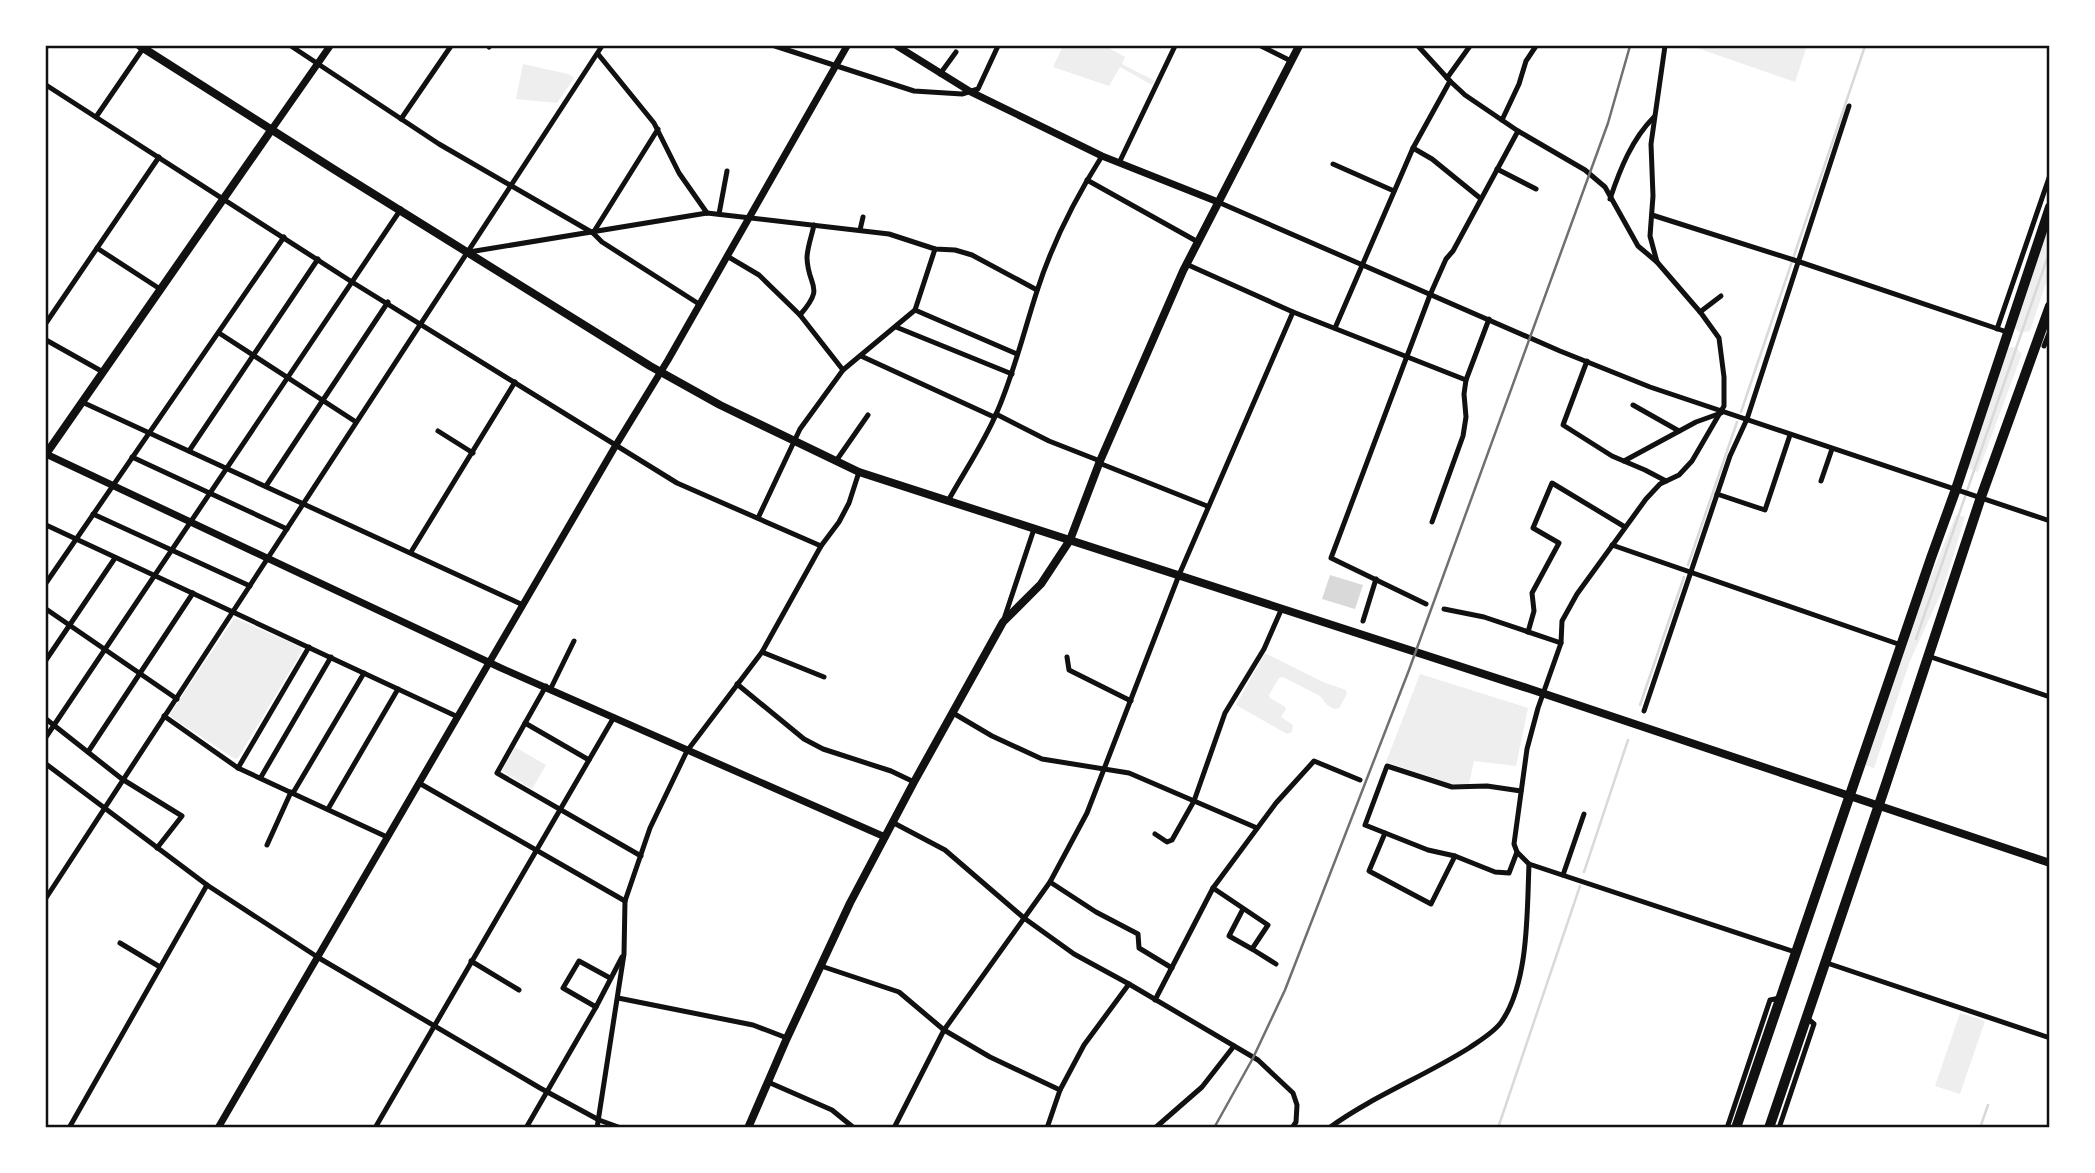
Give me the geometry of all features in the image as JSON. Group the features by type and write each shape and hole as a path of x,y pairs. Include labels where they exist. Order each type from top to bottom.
{"highway":[{"path":"1736,1128 1956,489 2002,331 2049,207"},
{"path":"1769,1128 1980,497 2043,346 2049,306"}],"main road":[{"path":"143,46 661,372 720,405 859,472 1543,693 2049,863"},
{"path":"748,1128 786,1038 892,822 1003,622 1041,584 1070,540 1100,462 1186,264 1299,46"},
{"path":"46,454 272,129"}],"street":[{"path":"96,117 143,46"},
{"path":"290,46 439,144 593,233 699,304"},
{"path":"272,129 330,46"},
{"path":"401,118 450,46"},
{"path":"46,898 602,46"},
{"path":"775,46 914,91 962,94 978,89 998,46"},
{"path":"218,1128 661,372 847,46"},
{"path":"898,46 971,92 1102,156 1218,202 1650,387 2049,521"},
{"path":"1119,163 1175,46"},
{"path":"1261,46 1291,61"},
{"path":"1418,46 1448,79 1502,120 1586,170 1605,187 1638,246 1657,262 1713,328 1721,350 1725,400 1722,413 1712,425 1692,461 1679,475 1660,484 1646,499 1577,594 1562,621 1561,643 1527,749 1514,844 1517,852 1529,864 1796,952"},
{"path":"1335,328 1413,148 1448,79 1471,46"},
{"path":"1502,120 1519,84 1526,61 1536,46"},
{"path":"1657,262 1649,224 1652,215 1650,163 1665,46"},
{"path":"940,74 956,52"},
{"path":"598,54 658,129 679,173 707,213"},
{"path":"46,85 352,282 677,483 821,546"},
{"path":"1644,711 1730,456 1747,419 1849,106"},
{"path":"1610,199 1638,133 1654,117"},
{"path":"593,233 658,129"},
{"path":"1426,604 1331,558 1430,295 1446,259 1517,131"},
{"path":"1413,148 1432,159 1480,198"},
{"path":"948,501 995,416 1012,374 1037,290 1055,246 1087,180 1102,156"},
{"path":"46,323 159,157"},
{"path":"1334,164 1394,191"},
{"path":"1497,169 1536,189"},
{"path":"719,214 727,171"},
{"path":"1652,215 2002,331 2049,175"},
{"path":"1087,180 1198,242"},
{"path":"46,737 401,209"},
{"path":"468,252 707,213 888,234 935,249 955,250 972,255 1037,290"},
{"path":"860,230 863,217"},
{"path":"846,218 846,229"},
{"path":"800,315 813,300 815,291 807,259 814,225"},
{"path":"46,583 284,237"},
{"path":"97,248 160,289"},
{"path":"758,518 794,442 843,370 915,310 935,249"},
{"path":"726,256 759,275 800,315 843,370"},
{"path":"189,451 318,258"},
{"path":"1186,264 1293,312 1466,380"},
{"path":"1700,312 1721,296"},
{"path":"266,486 388,302"},
{"path":"915,310 1017,354"},
{"path":"894,1128 944,1030 1050,882 1087,813 1207,506 1293,312"},
{"path":"1432,522 1464,436 1466,380 1489,319"},
{"path":"896,327 1012,374"},
{"path":"2043,346 2049,331"},
{"path":"219,333 356,422"},
{"path":"46,340 103,372"},
{"path":"861,356 1049,441 1207,506"},
{"path":"1587,361 1563,425 1612,456 1666,481"},
{"path":"411,552 515,382"},
{"path":"82,402 523,605"},
{"path":"1633,405 1679,431"},
{"path":"1624,460 1696,422 1722,413"},
{"path":"836,461 868,415"},
{"path":"438,431 473,453"},
{"path":"1717,494 1765,510 1790,436"},
{"path":"1821,481 1832,449"},
{"path":"46,454 490,663 885,837"},
{"path":"132,457 287,528"},
{"path":"598,1124 624,954 625,901 650,828 687,751 762,652 821,546 839,523 859,472"},
{"path":"1528,632 1534,611 1532,593 1559,544 1533,528 1552,483 1626,527"},
{"path":"93,514 250,586"},
{"path":"46,525 458,717"},
{"path":"1003,622 1034,529"},
{"path":"1612,545 1901,645"},
{"path":"46,660 115,558"},
{"path":"1363,621 1376,579"},
{"path":"88,752 193,593"},
{"path":"1155,834 1167,842 1172,840 1194,801 1225,713 1264,649 1282,608"},
{"path":"46,609 177,699"},
{"path":"1444,609 1484,617 1561,643"},
{"path":"574,642 497,773 641,856"},
{"path":"238,768 309,647"},
{"path":"762,652 824,677"},
{"path":"1928,656 2049,697"},
{"path":"261,777 331,657"},
{"path":"1066,657 1069,670 1131,701"},
{"path":"267,845 292,792 364,673"},
{"path":"737,684 804,739 823,749 891,771 914,782"},
{"path":"328,809 398,689"},
{"path":"953,713 992,736 1042,759 1129,773 1257,828"},
{"path":"164,716 238,768 387,837"},
{"path":"375,1128 614,717"},
{"path":"46,719 122,779 182,816 157,848"},
{"path":"525,723 589,760"},
{"path":"1156,1000 1213,888 1294,781 1314,761 1360,780"},
{"path":"46,764 207,885 319,958 547,1091 598,1124 621,1128"},
{"path":"1517,852 1508,873 1495,872 1455,856 1427,850 1365,825 1387,766 1452,787 1487,786 1521,791"},
{"path":"419,783 625,901"},
{"path":"1563,875 1584,814"},
{"path":"892,822 945,850 1024,919 1074,954 1258,1060 1293,1093 1297,1105 1296,1122 1292,1128"},
{"path":"1385,833 1368,870 1431,904 1455,856"},
{"path":"1329,1128 1353,1111 1447,1061 1501,1023 1514,991 1524,950 1529,864"},
{"path":"1050,882 1096,912 1138,934 1139,948 1172,968"},
{"path":"69,1128 207,885"},
{"path":"1213,888 1268,925 1252,949"},
{"path":"1243,909 1228,936 1276,964"},
{"path":"120,943 160,967"},
{"path":"526,1128 624,954"},
{"path":"471,961 519,990"},
{"path":"596,1007 563,988 579,961 610,978"},
{"path":"1824,962 2049,1038"},
{"path":"821,965 899,992 944,1030 990,1057 1060,1090"},
{"path":"1046,1128 1060,1090 1084,1045 1129,984"},
{"path":"618,998 753,1025 786,1038"},
{"path":"1727,1128 1770,1000 1780,998"},
{"path":"1779,1128 1814,1024 1805,1017"},
{"path":"1155,1128 1202,1087 1234,1046"},
{"path":"768,1082 832,1110 854,1128"}],"shaded area":[{"path":"1063,46 1110,46 1109,48 1125,57 1122,64 1155,81 1152,85 1120,67 1109,86 1053,67"},
{"path":"1807,46 1795,82 1697,48"},
{"path":"523,64 568,74 574,78 557,103 516,99"},
{"path":"2049,220 2049,274 2030,331 2020,333 2013,326"},
{"path":"2012,347 2022,354 1978,472 1967,468 2006,348"},
{"path":"1956,515 1965,517 1943,589 1910,661 1874,768 1865,765 1912,622"},
{"path":"1330,575 1363,585 1355,609 1322,599"},
{"path":"237,619 301,647 302,651 235,759 170,714 233,620"},
{"path":"1265,653 1323,682 1346,690 1347,694 1339,708 1334,709 1320,696 1283,677 1279,678 1269,695 1286,709 1281,717 1293,725 1292,732 1287,734 1236,705"},
{"path":"1420,674 1528,708 1516,766 1474,761 1469,785 1452,784 1386,762"},
{"path":"515,747 546,765 532,789 502,771"},
{"path":"1960,1013 1985,1021 1960,1094 1935,1086"}],"waterway":[{"path":"1741,412 1865,46"},
{"path":"1916,639 2050,250"},
{"path":"1688,565 1737,422"},
{"path":"1640,705 1684,577"},
{"path":"1584,872 1628,740"},
{"path":"1498,1128 1580,886"},
{"path":"1980,1128 1988,1105"}],"railway":[{"path":"1214,1128 1253,1058 1285,990 1409,670 1608,123 1630,46"}]}
